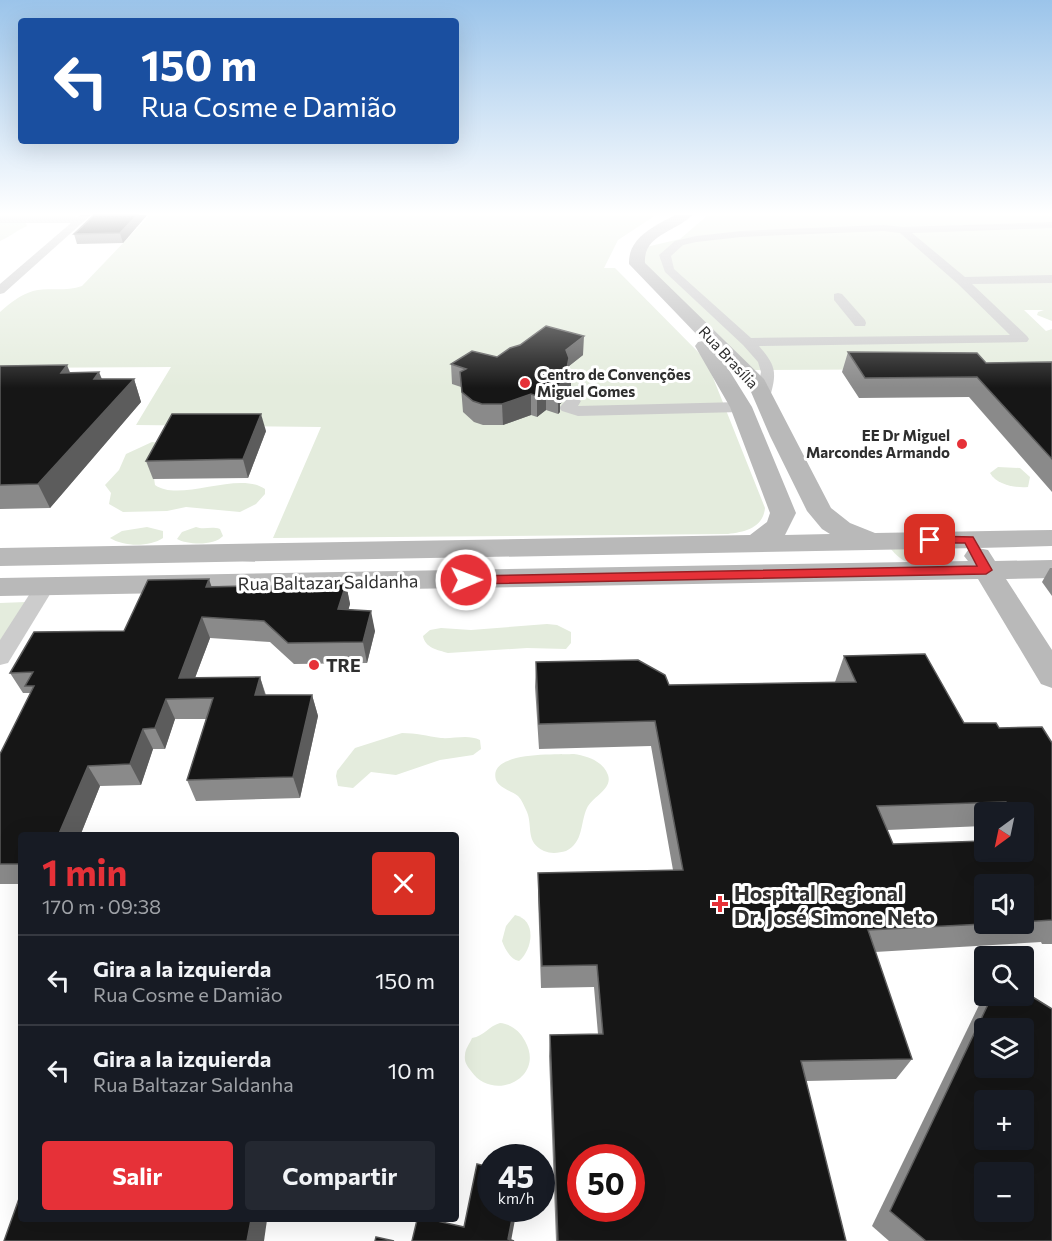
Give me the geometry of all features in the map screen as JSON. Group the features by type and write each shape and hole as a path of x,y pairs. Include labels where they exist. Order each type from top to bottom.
{"main road":[{"name":"Rua Brasília","path":"631,273 709,350 741,407 783,513 779,525 770,535 756,543"},
{"name":"Rua Brasília","path":"647,273 757,383 781,436 820,511 841,530 873,541"},
{"name":"Rua Baltazar Saldanha","path":"0,587 466,580 977,554 1052,538"},
{"name":"Rua Baltazar Saldanha","path":"0,557 873,541 977,554 1052,569"},
{"path":"466,580 469,548"},
{"path":"977,554 1052,676"}],"street":[{"path":"0,290 19,273"},
{"path":"672,273 748,342 768,366 770,373 763,397"},
{"path":"748,342 866,331 1022,339 953,273"},
{"path":"962,281 1052,279"},
{"path":"838,297 866,331"},
{"path":"573,401 567,408 578,411 741,407"},
{"path":"753,436 781,436"},
{"path":"0,657 45,586"}],"green space":[{"path":"95,273 620,273 706,360 765,508 764,515 752,528 728,534 273,538 321,427 136,425 171,367 0,368 0,312 15,300 33,291 82,286"},
{"path":"649,273 1052,273 1052,321 1037,315 1038,312 1044,310 1024,310 1046,331 1052,329 1052,389 952,369 751,370"},
{"path":"152,442 160,443 154,478 155,485 166,490 179,491 225,484 254,484 265,489 265,494 256,504 240,512 186,507 167,511 123,512 109,504 111,493 105,485 119,470 126,454"},
{"path":"998,467 1020,468 1030,477 1028,487 1012,486 997,480 990,473"},
{"path":"147,527 163,531 163,538 137,545 122,543 110,538 122,531"},
{"path":"196,527 220,529 223,536 214,542 201,544 177,539 182,532"},
{"path":"942,547 941,563 926,564 907,562 891,549"},
{"path":"26,602 0,641 0,603"},
{"path":"557,625 571,632 571,643 566,649 527,648 448,653 429,646 423,636 430,630 441,628 471,630"},
{"path":"402,733 441,738 475,738 480,740 481,749 473,755 440,760 396,775 371,772 353,788 338,786 337,771 355,748"},
{"path":"574,754 589,758 602,766 608,775 608,785 587,808 576,843 566,851 547,852 534,843 529,818 523,803 518,796 498,783 496,770 503,763 527,756"},
{"path":"515,915 522,918 530,929 530,942 524,956 519,961 510,956 502,941 506,926"},
{"path":"500,1023 511,1026 523,1037 530,1054 529,1066 514,1082 492,1085 480,1080 471,1071 465,1062 465,1053 472,1038"}],"building":[{"path":"546,326 584,336 566,350 569,358 566,373 571,374 558,386 561,392 546,389 537,396 531,394 502,404 482,404 473,401 462,392 460,372 466,369 451,364 472,351 497,357 510,348 520,345"},
{"path":"848,352 977,353 986,363 1052,362 1052,459 977,377 865,378"},
{"path":"67,365 61,373 99,372 94,379 134,379 38,484 0,485 0,366"},
{"path":"172,414 261,414 243,459 146,461"},
{"path":"209,579 206,587 346,584 338,609 371,611 363,642 288,643 264,621 202,617 179,678 260,677 255,695 312,695 293,777 187,780 213,698 166,699 155,728 143,729 130,764 88,766 60,832 18,832 18,864 0,864 0,754 34,686 25,686 33,672 10,673 34,632 124,631 148,580"},
{"path":"925,654 964,723 996,723 999,728 1042,727 1052,743 1052,920 1034,921 1034,874 974,874 974,925 868,930 912,1059 801,1061 846,1241 558,1241 550,1035 603,1034 597,965 542,966 538,873 683,870 655,721 539,724 536,662 638,660 665,675 669,685 856,682 844,656","holes":["1034,802 1034,862 974,862 974,841 893,844 877,806"]},
{"path":"1034,998 1052,1009 1052,1241 926,1241 890,1211 974,1034 974,1078 1034,1078 1034,1018 982,1018 987,1006 1034,1006"},
{"path":"477,1164 477,1222 511,1222 508,1239 514,1241 412,1241 417,1222 442,1222 464,1227"},
{"path":"18,1201 18,1222 251,1222 247,1241 4,1241"},
{"path":"376,1237 394,1241 375,1241"}],"place":[{"name":"Centro de Convenções Miguel Gomes","path":"525,383"},
{"name":"EE Dr Miguel Marcondes Armando","path":"962,444"},
{"name":"TRE","path":"314,665"},
{"name":"Hospital Regional Dr. José Simone Neto","path":"720,904"}],"route":[{"path":"466,580 986,570 969,539 930,540"}]}
